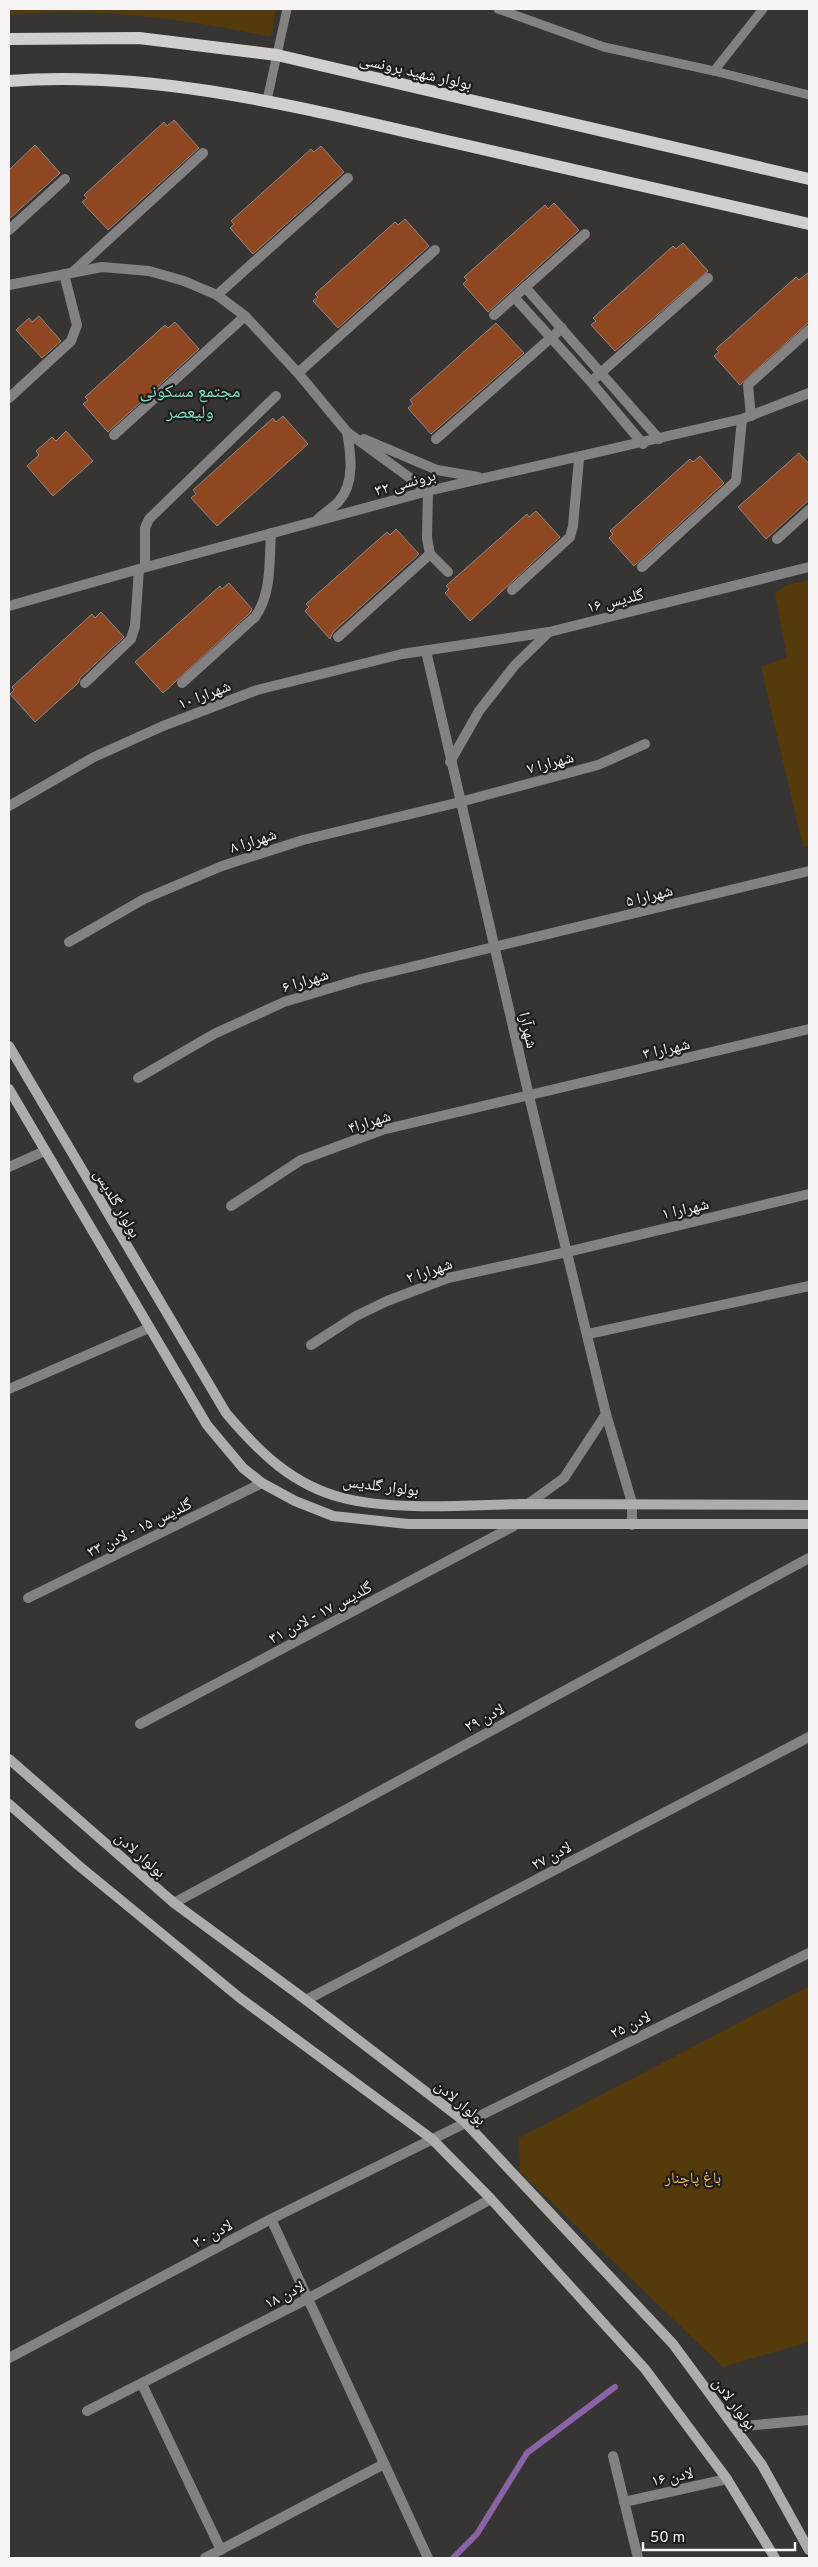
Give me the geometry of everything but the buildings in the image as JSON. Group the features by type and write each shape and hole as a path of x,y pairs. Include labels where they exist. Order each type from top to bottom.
{"main road":[{"name":"بولوار شهید برونسی","path":"9,39 139,38 277,55 809,179"},
{"path":"9,81 136,83 267,100 809,224"},
{"name":"بولوار گلدیس","path":"9,1046 226,1413 256,1448 308,1485 344,1498 403,1505 632,1503 809,1505"},
{"path":"9,1089 207,1425 243,1468 262,1483 295,1501 333,1516 408,1524 514,1526 809,1524"},
{"name":"بولوار لادن","path":"9,1759 174,1903 306,2000 464,2122 672,2344 762,2465 809,2550"},
{"path":"9,1804 78,1866 240,1998 432,2139 491,2199 645,2370 727,2479 774,2558"}],"street":[{"path":"68,274 203,153"},
{"path":"217,295 348,178"},
{"path":"9,230 65,179"},
{"path":"494,315 585,234"},
{"path":"298,373 435,250"},
{"path":"9,285 102,267 149,271 184,281 217,295 245,316 298,373 347,432 428,491 427,538 430,554 448,572"},
{"path":"9,398 71,341 75,334 77,325 68,274"},
{"path":"591,382 708,278"},
{"path":"526,287 659,439"},
{"path":"514,297 550,339 591,382 643,444"},
{"path":"114,435 245,316"},
{"path":"436,439 562,328"},
{"path":"642,567 736,481 746,418 748,385 809,330"},
{"name":"برونسی ۳۲","path":"9,606 428,491 579,459 746,418 809,392"},
{"path":"85,683 131,639 135,626 145,528 149,518 276,396"},
{"path":"347,432 437,470 483,478"},
{"path":"315,521 340,500 349,479 351,455 347,432"},
{"path":"512,590 570,537 574,526 579,459"},
{"path":"777,539 809,510"},
{"path":"182,683 255,617 264,605 268,588 271,533"},
{"path":"338,637 430,554"},
{"name":"گلدیس ۱۶","path":"426,652 550,632 809,567"},
{"path":"450,762 485,703 515,664 550,632"},
{"name":"شهرآرا","path":"426,652 529,1096 606,1414 632,1503 632,1525"},
{"name":"شهرارا ۱۰","path":"9,806 94,757 163,726 257,690 402,654 426,652"},
{"name":"شهرارا ۷","path":"460,802 598,765 645,744"},
{"name":"شهرارا ۸","path":"69,942 144,899 222,866 303,840 460,802"},
{"name":"شهرارا ۵","path":"495,948 809,871"},
{"name":"شهرارا ۶","path":"138,1078 214,1034 284,1002 361,979 495,948"},
{"name":"شهرارا ۳","path":"529,1096 809,1029"},
{"name":"شهرارا۴","path":"231,1206 310,1156 382,1130 529,1096"},
{"path":"9,1167 45,1151"},
{"name":"شهرارا ۱","path":"567,1252 809,1194"},
{"name":"شهرارا ۲","path":"311,1345 364,1312 448,1278 567,1252"},
{"path":"588,1334 809,1286"},
{"path":"9,1389 149,1328"},
{"path":"528,1504 564,1478 606,1414"},
{"name":"گلدیس ۱۵ - لادن ۳۳","path":"28,1598 262,1483"},
{"name":"گلدیس ۱۷ - لادن ۳۱","path":"140,1724 514,1526"},
{"name":"لادن ۲۹","path":"174,1903 809,1558"},
{"name":"لادن ۲۷","path":"306,2000 809,1737"},
{"name":"لادن ۲۵","path":"432,2139 809,1953"},
{"name":"لادن ۲۰","path":"9,2358 271,2219 432,2139"},
{"name":"لادن ۱۸","path":"88,2412 309,2298 491,2199"},
{"path":"271,2219 428,2558"},
{"path":"142,2384 221,2550"},
{"path":"734,2427 809,2420"},
{"path":"612,2456 638,2558"},
{"path":"205,2558 384,2464"},
{"name":"لادن ۱۶","path":"624,2502 727,2479"}],"lane":[{"path":"267,100 287,9"},
{"path":"498,9 604,47 714,71 809,95"},
{"path":"714,71 763,9"}],"green space":[{"path":"9,9 276,9 271,37 206,25 140,16 75,12 9,15"},
{"path":"809,580 809,845 803,847 761,667 787,657 775,593 787,585"},
{"name":"باغ پاچنار","path":"809,1986 809,2342 723,2367 520,2172 519,2138"}],"waterway":[{"path":"453,2558 477,2534 527,2453 615,2387"}],"district":[{"name":"مجتمع مسکونی ولیعصر","path":"190,401"}]}
